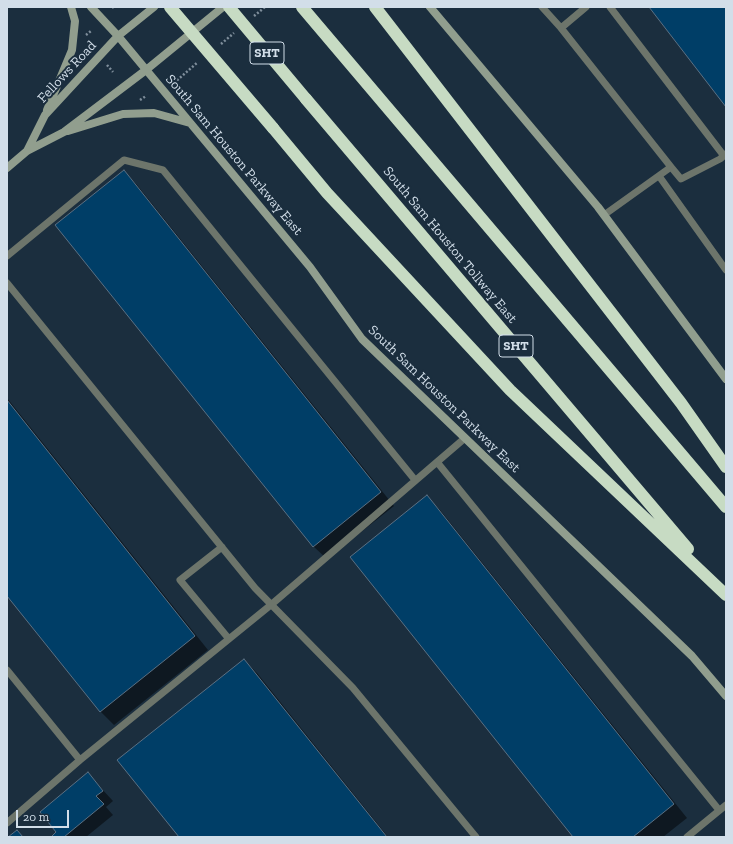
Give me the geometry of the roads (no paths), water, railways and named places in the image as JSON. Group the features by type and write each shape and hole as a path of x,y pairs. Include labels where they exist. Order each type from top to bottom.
{"highway":[{"path":"170,7 328,193 510,390 726,594"},
{"name":"South Sam Houston Tollway East","path":"229,7 726,594"},
{"path":"302,7 726,507"},
{"path":"378,11 681,403 726,467"}],"main road":[{"path":"44,115 72,50 75,20 71,7"},
{"name":"South Sam Houston Parkway East","path":"91,7 118,36 310,267 362,339 692,656 726,696"},
{"name":"Fellows Road","path":"27,151 44,115 118,36 154,7"},
{"name":"Fellows Road","path":"7,168 27,151 64,132 146,70 223,7"},
{"path":"430,7 604,215 726,378"},
{"path":"64,132 123,114 154,114 190,123"}],"lane":[{"path":"542,7 680,179 725,155 610,7"},
{"path":"560,28 586,7"},
{"path":"7,256 124,160 162,170 415,480"},
{"path":"604,215 671,167"},
{"path":"659,176 726,270"},
{"path":"7,283 255,588 353,688 476,837"},
{"path":"7,822 80,760 272,604 465,438"},
{"path":"437,462 719,810"},
{"path":"222,547 180,580 229,640"},
{"path":"7,670 80,760"},
{"path":"687,837 726,805"}]}
